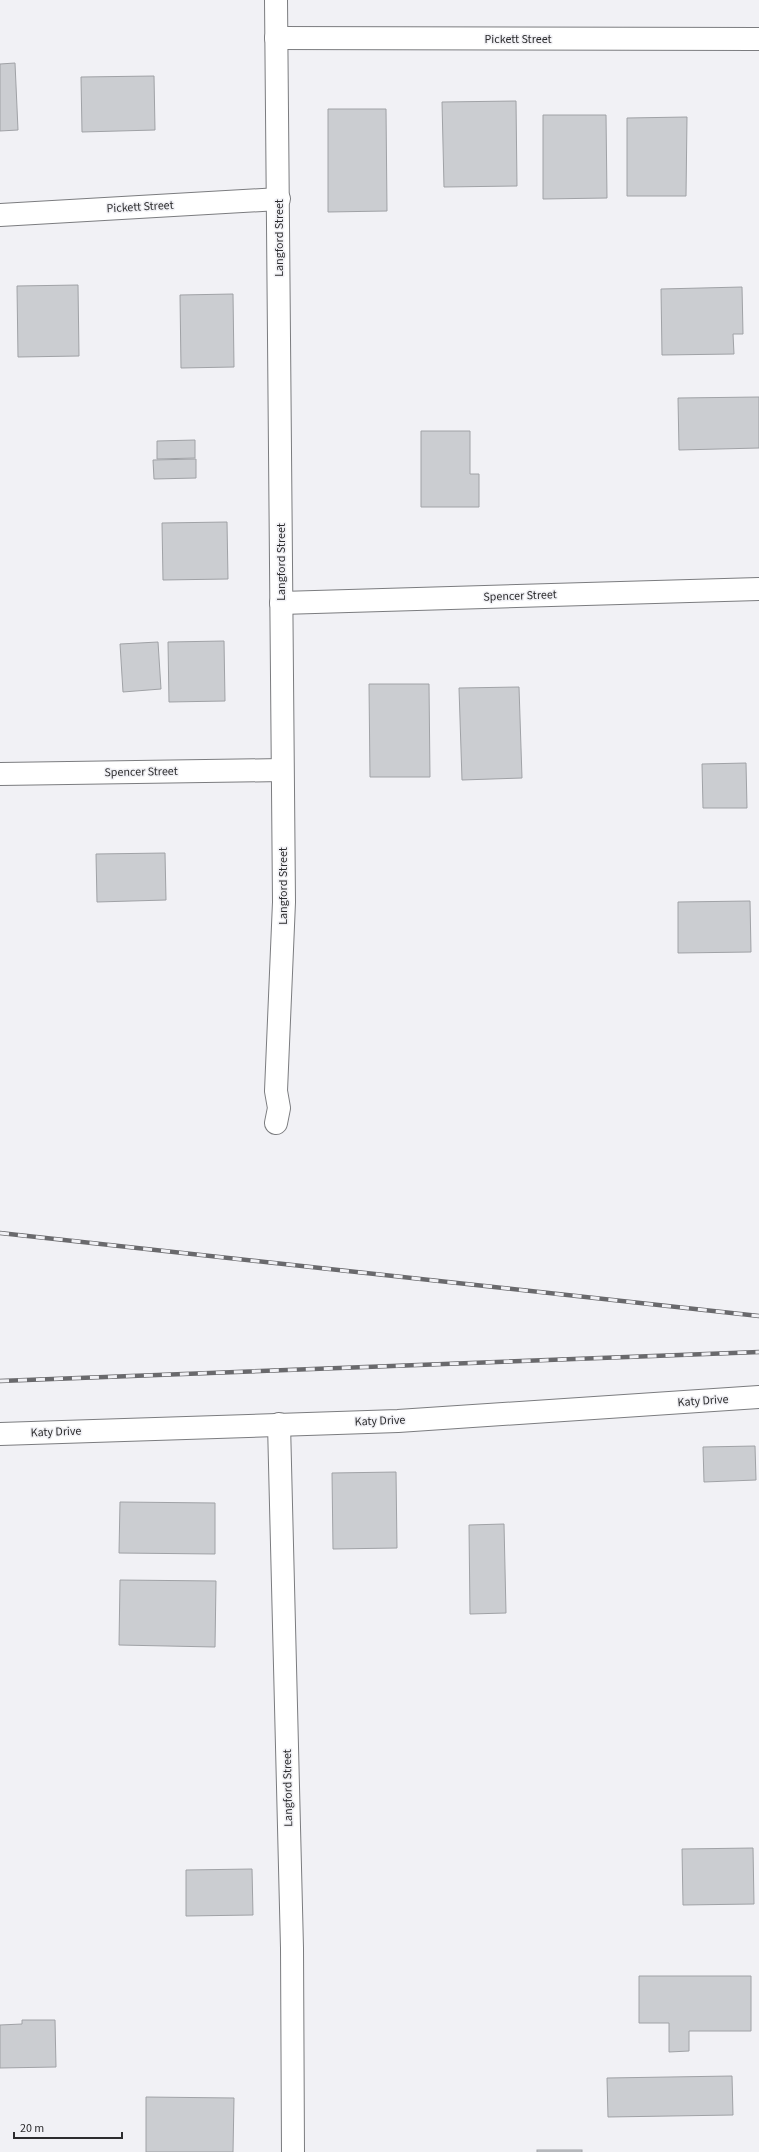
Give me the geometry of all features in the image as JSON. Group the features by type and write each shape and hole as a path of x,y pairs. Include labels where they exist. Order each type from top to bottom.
{"street":[{"name":"Langford Street","path":"276,0 279,199 284,902 276,1091 279,1108 276,1123"},
{"name":"Pickett Street","path":"276,38 759,39"},
{"name":"Pickett Street","path":"0,215 279,199"},
{"name":"Spencer Street","path":"281,603 759,589"},
{"name":"Spencer Street","path":"0,774 282,770"},
{"name":"Katy Drive","path":"0,1434 398,1421 759,1397"},
{"name":"Langford Street","path":"279,1424 292,1948 293,2152"}],"building":[{"path":"15,63 18,130 0,131 0,64"},
{"path":"154,76 155,130 82,132 81,77"},
{"path":"516,101 517,186 444,187 442,102"},
{"path":"328,109 386,109 387,211 328,212"},
{"path":"543,115 606,115 607,198 543,199"},
{"path":"687,117 686,196 627,196 627,118"},
{"path":"78,285 79,356 18,357 17,286"},
{"path":"742,287 743,334 733,334 734,354 662,355 661,289"},
{"path":"233,294 234,367 181,368 180,295"},
{"path":"759,397 759,448 679,450 678,398"},
{"path":"421,431 470,431 470,474 479,474 479,507 421,507"},
{"path":"195,440 195,458 157,459 157,441"},
{"path":"196,459 196,478 154,479 153,460"},
{"path":"227,522 228,579 163,580 162,523"},
{"path":"224,641 225,701 169,702 168,642"},
{"path":"158,642 161,689 123,692 120,644"},
{"path":"369,684 429,684 430,777 370,777"},
{"path":"519,687 522,778 462,780 459,688"},
{"path":"746,763 747,808 703,808 702,764"},
{"path":"165,853 166,900 97,902 96,854"},
{"path":"750,901 751,952 678,953 678,902"},
{"path":"755,1446 756,1480 704,1482 703,1447"},
{"path":"396,1472 397,1548 333,1549 332,1473"},
{"path":"120,1502 215,1503 215,1554 119,1553"},
{"path":"504,1524 506,1613 470,1614 469,1525"},
{"path":"120,1580 216,1581 215,1647 119,1645"},
{"path":"753,1848 754,1904 683,1905 682,1849"},
{"path":"252,1869 253,1915 186,1916 186,1870"},
{"path":"639,1976 751,1976 751,2031 689,2031 689,2051 669,2052 669,2023 639,2023"},
{"path":"22,2020 55,2020 56,2067 0,2068 0,2025 22,2024"},
{"path":"732,2076 733,2115 608,2117 607,2078"},
{"path":"146,2097 234,2098 233,2152 146,2152"},
{"path":"537,2150 582,2150 582,2152 537,2152"}],"railway":[{"path":"0,1233 759,1316"},
{"path":"0,1381 759,1352"}]}
